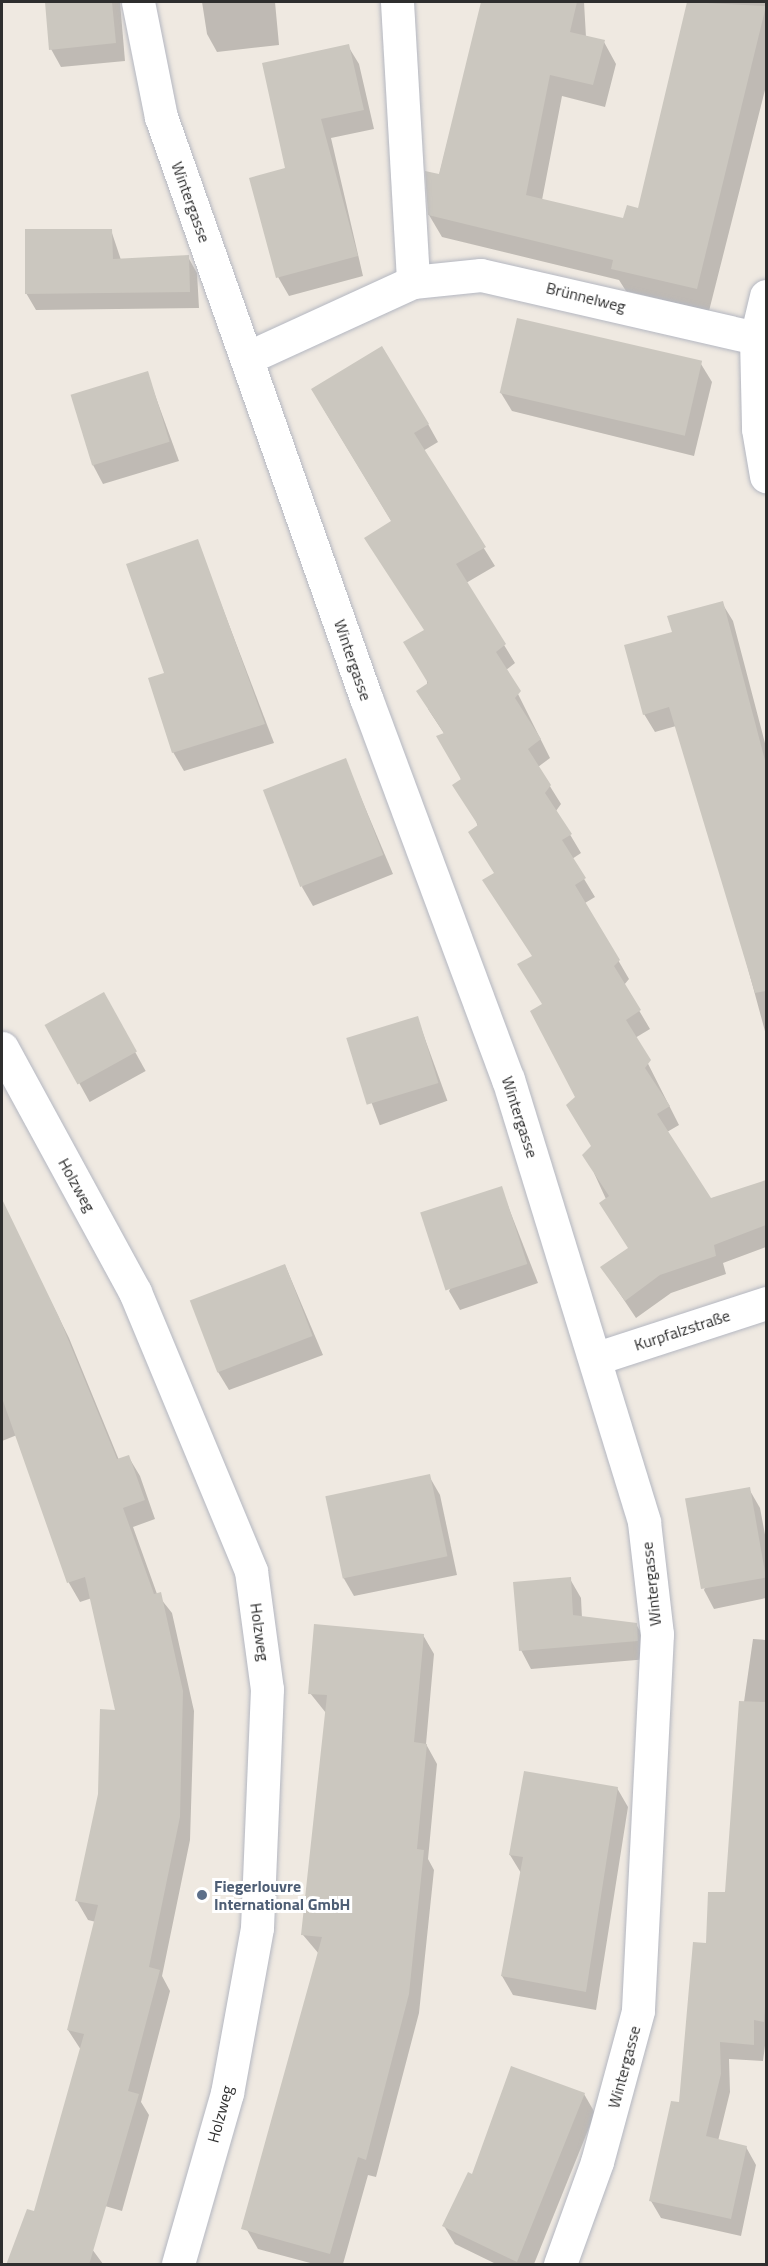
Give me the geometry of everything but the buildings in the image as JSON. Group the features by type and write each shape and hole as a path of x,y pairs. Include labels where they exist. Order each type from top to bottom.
{"street":[{"name":"Wintergasse","path":"138,2 161,117 248,358 366,698 508,1078 597,1358 644,1522 657,1634 653,1781 633,2041 560,2265"},
{"path":"397,2 413,282"},
{"name":"Brünnelweg","path":"248,358 413,282 506,277 756,338"},
{"path":"766,296 756,338 758,429 766,476"},
{"name":"Holzweg","path":"2,1048 135,1292 251,1571 267,1689 257,1928 227,2092 178,2265"},
{"name":"Kurpfalzstraße","path":"597,1358 766,1303"}],"place":[{"name":"Fiegerlouvre International GmbH","path":"202,1895"}]}
